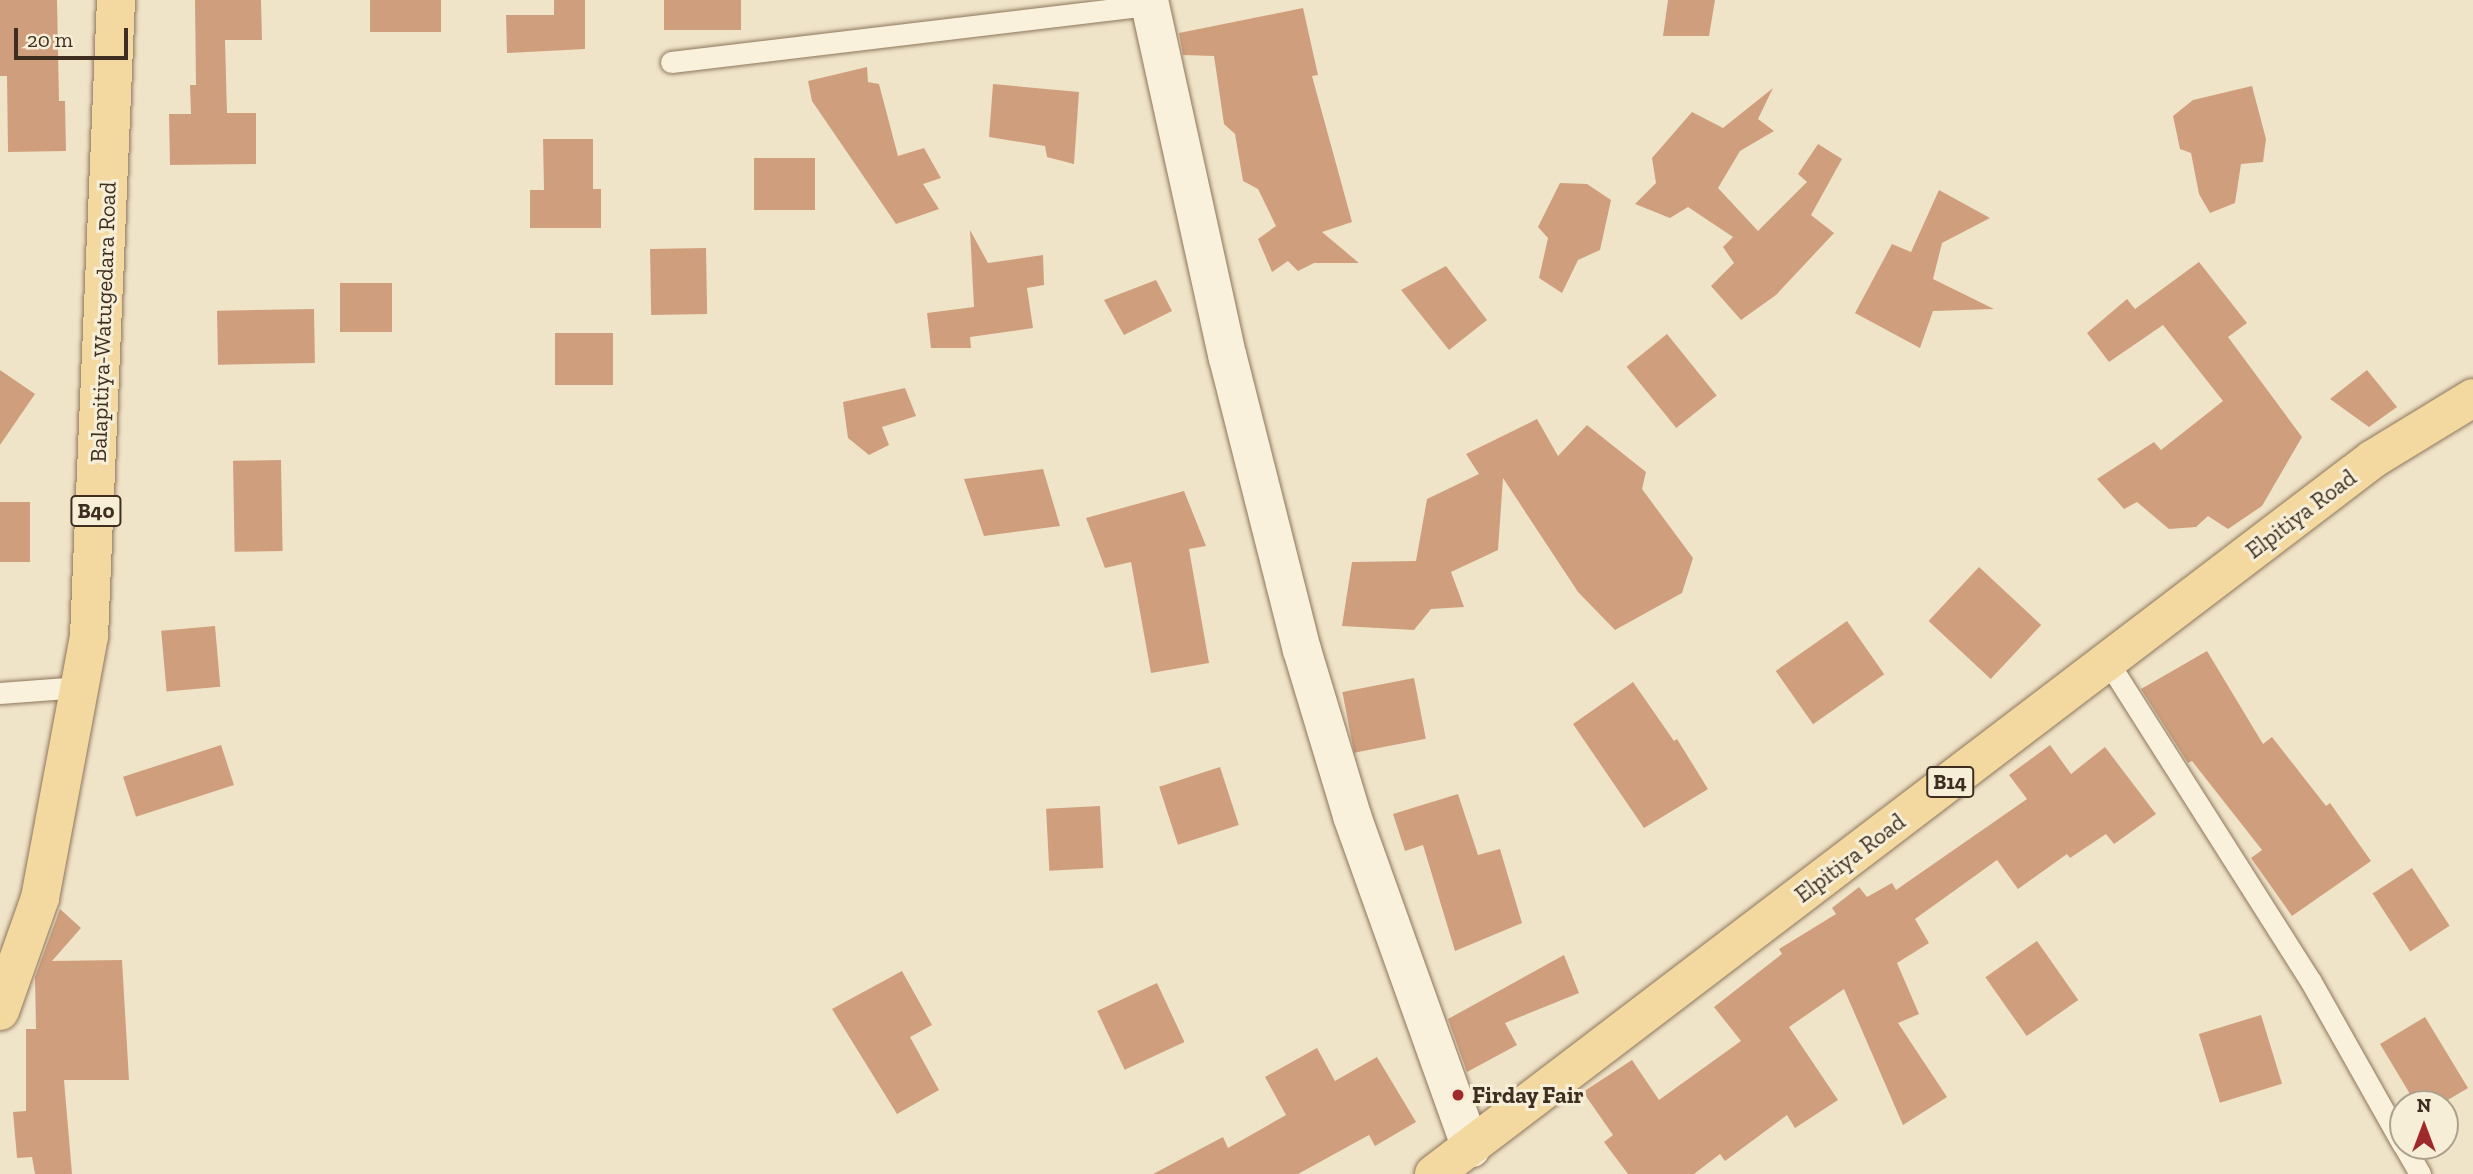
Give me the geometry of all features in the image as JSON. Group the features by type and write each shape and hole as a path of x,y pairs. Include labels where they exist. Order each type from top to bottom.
{"main road":[{"name":"Balapitiya-Watugedara Road","path":"0,1011 40,898 89,636 116,0"},
{"name":"Elpitiya Road","path":"1434,1174 2373,459 2473,398"}],"street":[{"path":"1149,2 1228,358 1301,650 1352,816 1471,1148"}],"lane":[{"path":"671,62 1149,2"},
{"path":"2108,662 2310,980 2389,1120"},
{"path":"0,693 80,687"}],"building":[{"path":"0,0 57,0 59,101 65,101 66,151 8,152 7,76 0,76"},
{"path":"195,0 261,0 262,40 225,40 227,113 256,113 256,164 170,165 169,114 191,114 190,85 196,85"},
{"path":"370,0 441,0 441,32 370,32"},
{"path":"554,0 585,0 585,49 507,53 506,15 554,15"},
{"path":"664,0 741,0 741,30 664,30"},
{"path":"1668,0 1715,0 1709,36 1663,36"},
{"path":"1303,8 1318,75 1312,76 1352,222 1322,232 1359,263 1314,263 1298,271 1288,261 1272,272 1258,239 1276,226 1258,189 1243,181 1235,134 1224,124 1214,56 1183,55 1179,33"},
{"path":"867,67 868,82 879,84 898,156 924,148 941,178 923,184 939,209 896,224 812,101 808,81"},
{"path":"993,84 1079,92 1074,164 1047,157 1045,146 989,137"},
{"path":"2252,86 2266,139 2263,162 2241,164 2235,203 2210,213 2199,194 2191,153 2180,149 2173,116 2193,100"},
{"path":"1773,88 1758,119 1774,131 1740,151 1718,188 1758,231 1807,182 1798,174 1818,144 1842,159 1811,215 1834,233 1776,295 1741,320 1711,286 1734,263 1723,247 1733,237 1688,207 1670,218 1635,204 1656,183 1652,158 1692,112 1723,128"},
{"path":"543,139 593,139 593,189 601,189 601,228 530,228 530,190 544,190"},
{"path":"754,158 815,158 815,210 754,210"},
{"path":"1560,183 1587,184 1611,200 1600,250 1578,260 1562,293 1539,278 1548,238 1538,227"},
{"path":"1939,190 1990,218 1942,243 1933,279 1994,309 1933,311 1920,348 1855,313 1892,244 1911,252"},
{"path":"970,230 988,263 1043,255 1044,285 1027,288 1033,328 970,337 971,348 931,348 927,313 974,307"},
{"path":"706,248 707,314 651,315 650,249"},
{"path":"2199,262 2247,323 2228,337 2302,437 2262,506 2228,529 2208,516 2196,527 2169,529 2137,502 2124,509 2097,479 2154,442 2161,450 2223,401 2163,325 2109,362 2087,333 2127,299 2135,309"},
{"path":"1446,266 1487,320 1449,350 1401,290"},
{"path":"1156,280 1172,311 1124,335 1104,300"},
{"path":"340,283 392,283 392,332 340,332"},
{"path":"314,309 315,363 218,365 217,311"},
{"path":"555,333 613,333 613,385 555,385"},
{"path":"1667,334 1717,395 1676,428 1627,367"},
{"path":"0,370 35,394 0,445"},
{"path":"2367,370 2397,407 2369,427 2330,399"},
{"path":"905,388 916,416 882,427 889,445 869,455 848,438 843,402"},
{"path":"1537,419 1558,456 1587,425 1646,472 1642,489 1693,558 1682,593 1615,630 1578,592 1503,478 1498,550 1451,572 1464,607 1431,609 1414,630 1342,626 1352,562 1416,561 1427,499 1479,474 1466,454"},
{"path":"281,460 283,551 235,552 233,461"},
{"path":"1043,469 1060,526 984,536 964,479"},
{"path":"1184,491 1206,546 1189,549 1209,663 1151,673 1131,562 1105,568 1086,518"},
{"path":"0,502 30,502 30,562 0,562"},
{"path":"1979,567 2041,625 1991,679 1929,621"},
{"path":"1847,621 1884,674 1813,724 1776,671"},
{"path":"215,626 220,687 167,691 161,631"},
{"path":"2207,651 2263,744 2272,737 2326,806 2330,803 2371,861 2292,916 2251,858 2262,850 2192,761 2188,763 2141,689"},
{"path":"1414,678 1426,739 1354,753 1342,692"},
{"path":"1633,682 1674,741 1677,739 1708,789 1644,828 1573,724"},
{"path":"221,745 234,785 136,817 123,777"},
{"path":"2050,745 2071,774 2105,747 2156,814 2114,844 2106,834 2070,858 2067,854 2018,889 1997,860 1915,919 1929,943 1897,963 1919,1014 1898,1023 1947,1097 1903,1125 1844,989 1789,1027 1838,1100 1795,1128 1787,1115 1725,1161 1720,1154 1694,1174 1628,1174 1604,1142 1613,1135 1583,1092 1632,1060 1659,1100 1741,1041 1714,1007 1782,954 1779,949 1836,914 1832,908 1859,887 1867,897 1892,883 1896,890 2027,799 2009,775"},
{"path":"1220,767 1239,825 1178,845 1159,787"},
{"path":"1458,794 1478,855 1500,849 1522,923 1455,951 1423,845 1405,851 1393,814"},
{"path":"1100,806 1103,868 1049,871 1046,809"},
{"path":"2412,868 2450,926 2410,951 2373,894"},
{"path":"60,909 81,928 52,961 122,960 129,1080 64,1080 72,1174 35,1174 32,1157 17,1158 13,1112 26,1111 26,1029 36,1029 35,977"},
{"path":"2037,941 2078,1000 2027,1036 1985,977"},
{"path":"1564,955 1579,993 1505,1023 1517,1045 1467,1072 1448,1019"},
{"path":"902,971 932,1025 910,1037 939,1090 897,1114 832,1009"},
{"path":"1157,983 1184,1042 1125,1070 1097,1011"},
{"path":"2261,1015 2282,1084 2220,1103 2199,1034"},
{"path":"2425,1017 2468,1088 2459,1093 2459,1090 2408,1090 2380,1044"},
{"path":"1317,1048 1335,1081 1377,1057 1416,1122 1375,1146 1369,1135 1298,1174 1153,1174 1223,1137 1228,1148 1286,1115 1265,1077"}],"place":[{"name":"Firday Fair","path":"1458,1095"}]}
